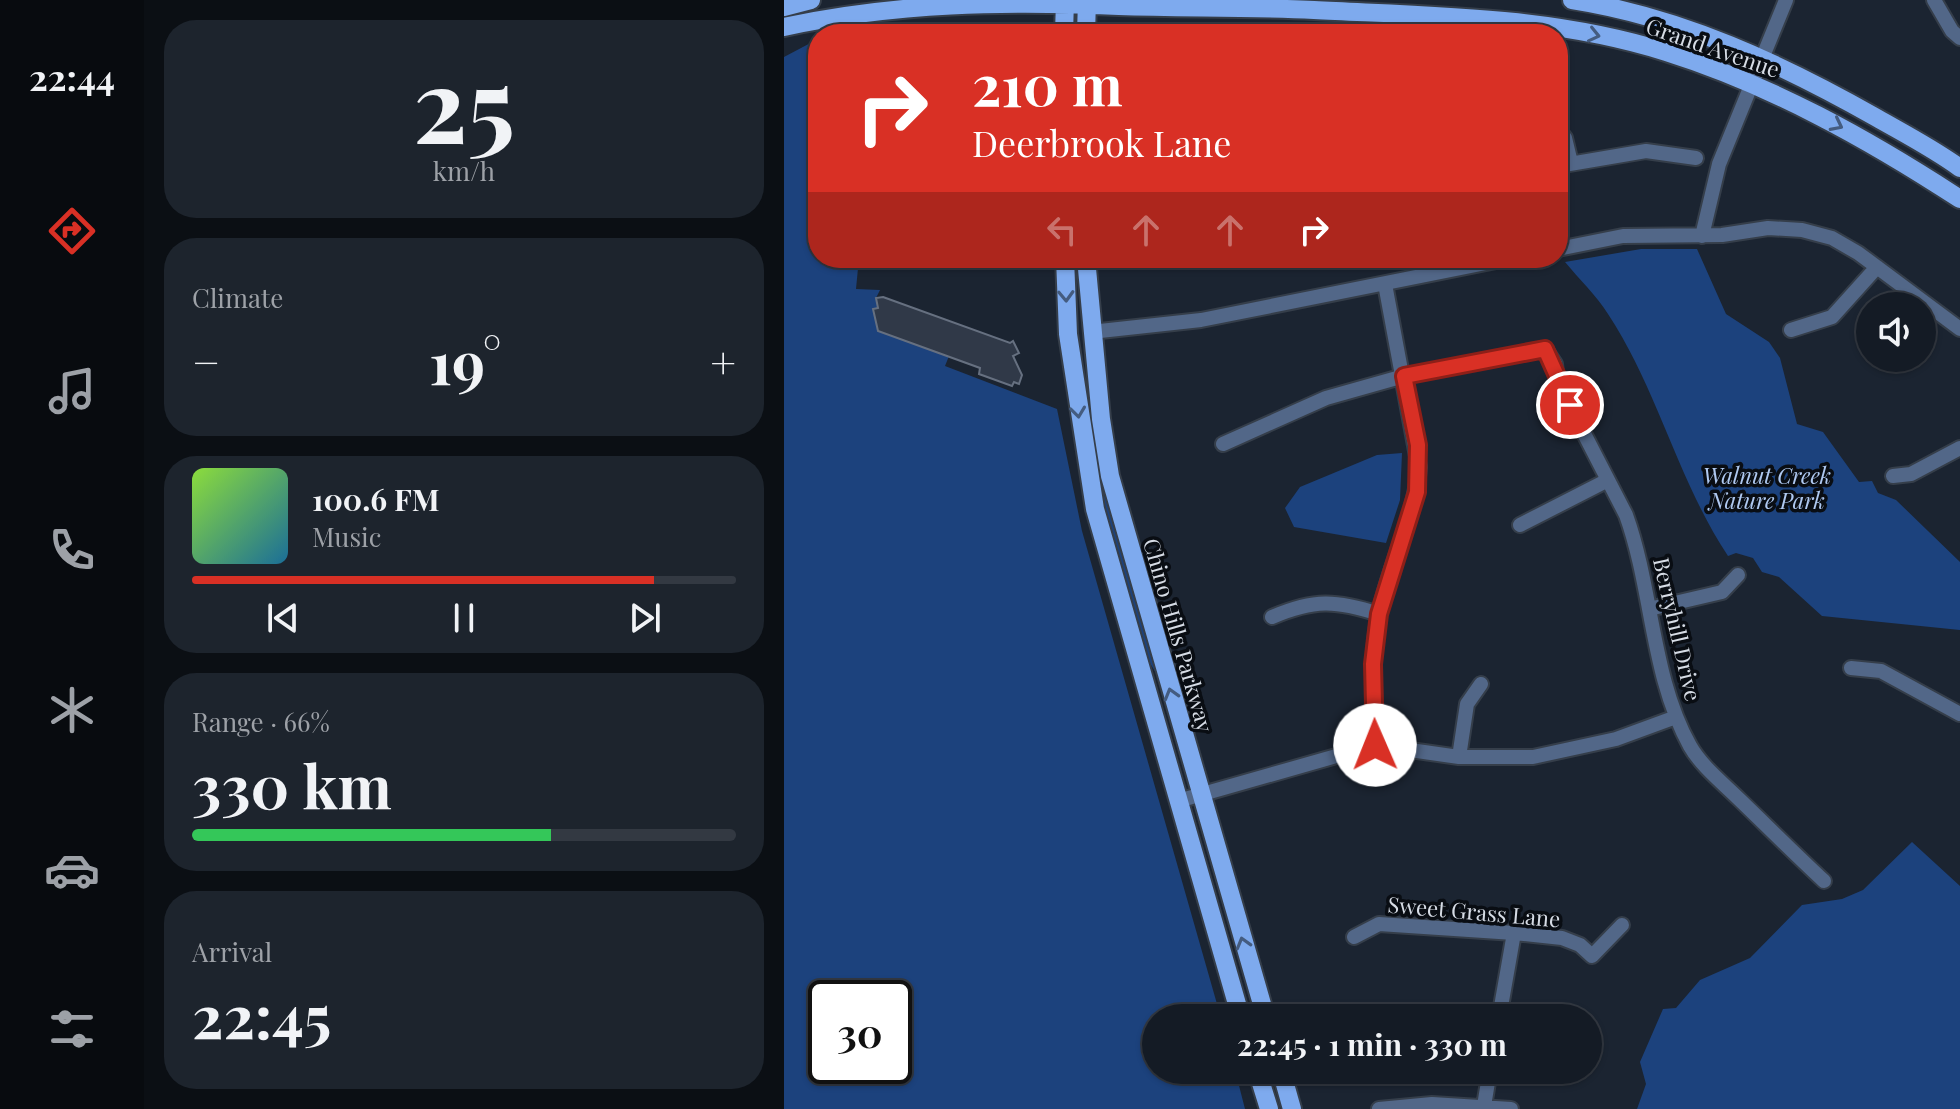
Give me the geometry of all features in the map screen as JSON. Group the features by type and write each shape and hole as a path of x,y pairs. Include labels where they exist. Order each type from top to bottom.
{"main road":[{"path":"784,7 811,0"},
{"path":"839,16 849,3 865,0"},
{"name":"Grand Avenue","path":"1572,0 1655,20 1762,57 1833,93 1960,168"},
{"path":"1064,24 1065,1"},
{"name":"Grand Avenue","path":"784,27 839,16 921,6 1065,1 1373,6 1520,24"},
{"path":"1086,24 1087,2"},
{"name":"Grand Avenue","path":"1568,29 1666,52 1750,84 1875,144 1960,199"},
{"path":"1065,268 1068,334 1095,509 1237,1004"},
{"name":"Chino Hills Parkway","path":"1087,268 1101,419 1110,476 1262,1004"},
{"path":"1261,1084 1269,1109"},
{"path":"1285,1084 1292,1109"}],"street":[{"path":"1702,236 1719,164 1786,0"},
{"path":"1934,0 1952,31 1960,38"},
{"path":"1568,164 1646,151 1696,158"},
{"path":"1568,247 1623,236 1702,236 1768,228 1802,230 1832,238 1877,267 1960,329"},
{"path":"1791,330 1832,317 1877,267"},
{"path":"1100,331 1201,320 1463,268"},
{"path":"1375,745 1373,664 1379,614 1417,492 1418,445 1385,284"},
{"name":"Berryhill Drive","path":"1404,376 1545,349 1555,364 1557,381 1634,538 1676,717 1691,748 1709,770 1824,881"},
{"path":"1223,444 1326,398 1404,376"},
{"path":"1893,476 1911,474 1960,448"},
{"path":"1520,525 1608,480"},
{"path":"1649,609 1722,592 1738,575"},
{"path":"1272,617 1302,604 1327,602 1379,614"},
{"path":"1851,668 1881,671 1960,714"},
{"path":"1459,757 1467,704 1481,684"},
{"path":"1178,801 1375,745 1459,757 1533,757 1616,739 1676,717"},
{"name":"Sweet Grass Lane","path":"1354,937 1379,924 1514,933 1562,938 1580,945 1592,956 1622,925"},
{"path":"1501,1004 1514,933"},
{"path":"1484,1106 1488,1084"},
{"path":"1379,1109 1432,1104 1511,1109"}],"green space":[{"path":"808,44 808,268 858,268 856,289 880,290 876,298 878,308 873,309 949,356 945,366 1057,409 1082,531 1217,1004 1142,1004 1142,1084 1239,1084 1245,1109 784,1109 784,57"},
{"name":"Walnut Creek Nature Park","path":"1641,249 1697,249 1726,314 1769,342 1780,358 1797,424 1823,432 1859,482 1872,481 1878,493 1896,500 1960,562 1960,630 1822,616 1779,577 1762,572 1753,558 1736,553 1728,556 1695,497 1625,343 1603,307 1568,265 1568,261"},
{"path":"1402,453 1400,500 1386,543 1294,527 1285,508 1300,487 1377,455"},
{"path":"1099,483 1110,509 1156,673 1127,606 1113,556"},
{"path":"1912,842 1960,886 1960,1109 1637,1109 1646,1084 1640,1062 1663,1009 1676,1008 1700,980 1750,958 1802,905 1842,899 1863,890"}],"building":[{"path":"883,297 1010,343 1013,341 1019,353 1013,356 1022,375 1019,384 1014,382 1012,386 979,374 980,368 878,331 873,309 878,308 876,298"}],"route":[{"path":"1375,745 1373,664 1379,614 1404,541 1417,492 1419,467 1418,445 1404,376 1545,349 1555,364 1557,381 1570,405"}]}
